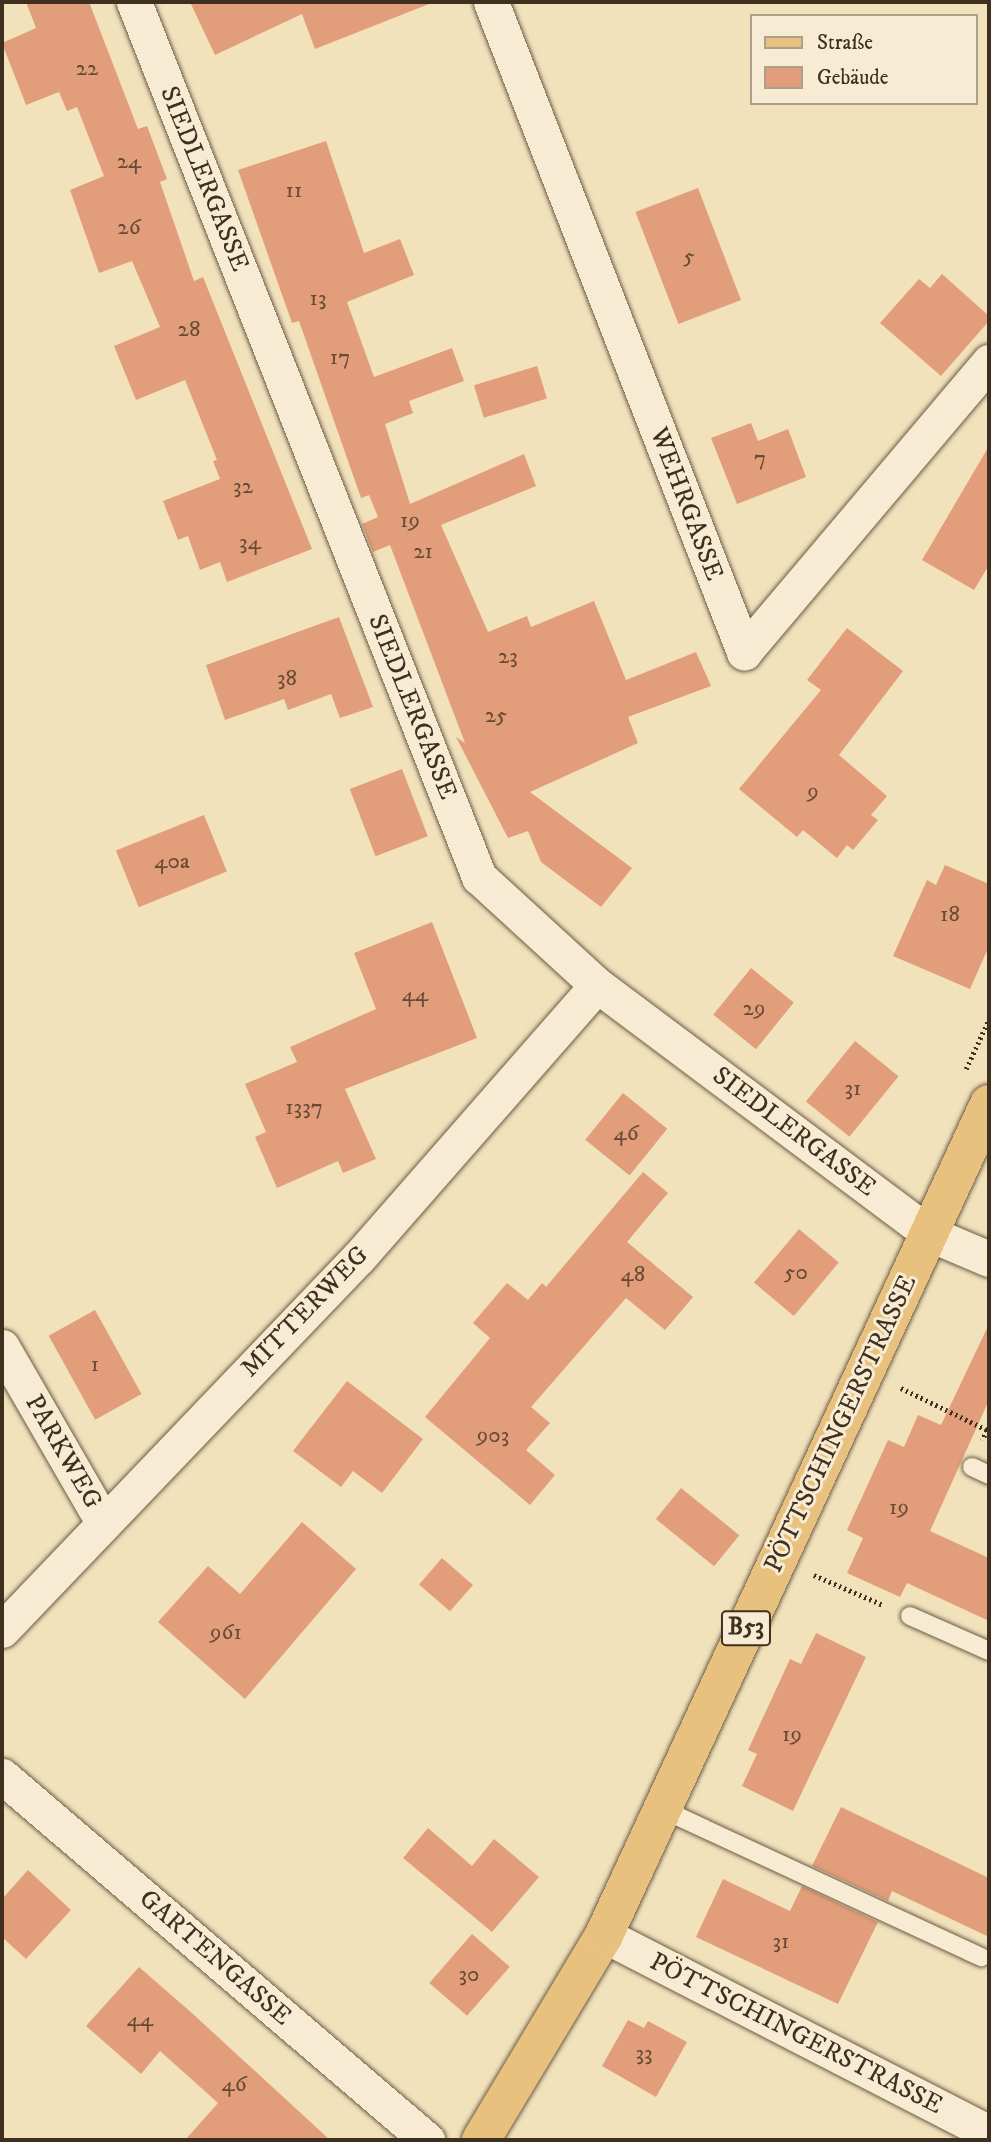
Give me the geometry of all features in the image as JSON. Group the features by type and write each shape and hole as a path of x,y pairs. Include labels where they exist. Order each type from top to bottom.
{"main road":[{"name":"PÖTTSCHINGERSTRASSE","path":"481,2140 604,1935 989,1104"}],"street":[{"name":"SIEDLERGASSE","path":"134,2 479,877 597,985 930,1234 989,1259"},
{"name":"WEHRGASSE","path":"491,2 744,652 989,362"},
{"name":"MITTERWEG","path":"2,1630 359,1257 597,985"},
{"name":"PARKWEG","path":"2,1347 103,1522"},
{"name":"GARTENGASSE","path":"2,1776 427,2140"},
{"name":"PÖTTSCHINGERSTRASSE","path":"604,1935 989,2133"}],"lane":[{"path":"972,1467 989,1475"},
{"path":"910,1616 989,1651"},
{"path":"662,1809 981,1957"}],"path":[{"path":"866,1371 987,1430 972,1467"},
{"path":"809,1572 910,1616"}],"building":[{"path":"26,2 89,2 138,129 147,126 167,179 160,182 194,281 203,277 312,549 227,582 220,562 200,570 188,536 178,540 163,501 220,479 213,461 217,460 185,380 136,400 114,346 160,327 132,261 99,273 70,190 104,176 77,107 67,111 59,92 26,105 2,43 36,28"},
{"path":"190,2 429,4 315,49 302,14 215,55"},
{"path":"326,141 364,253 400,239 414,275 347,302 374,377 452,348 464,381 409,401 413,413 385,424 410,504 524,454 536,486 441,525 488,632 527,616 531,627 594,601 626,680 696,652 711,686 628,717 638,743 530,792 632,868 601,907 541,862 528,831 508,838 456,737 465,743 390,545 373,552 362,524 378,517 369,495 361,498 299,321 292,323 238,170"},
{"path":"698,188 741,300 678,324 635,212"},
{"path":"942,274 989,316 989,321 941,376 880,323 919,279 930,288"},
{"path":"537,366 547,399 484,418 474,385"},
{"path":"751,423 758,441 788,429 806,477 737,504 711,438"},
{"path":"989,446 989,565 974,590 922,560"},
{"path":"339,617 373,707 340,718 331,694 288,710 284,699 225,720 206,665"},
{"path":"847,628 903,671 839,755 887,796 871,815 878,820 853,850 847,845 837,858 803,830 797,837 739,789 821,690 807,680"},
{"path":"402,769 428,836 376,856 350,789"},
{"path":"204,815 227,872 139,907 116,851"},
{"path":"945,865 989,884 989,946 970,989 893,956 927,880 936,885"},
{"path":"432,922 477,1038 345,1089 376,1159 343,1173 338,1161 277,1188 255,1137 266,1132 245,1084 297,1062 290,1047 376,1009 354,953"},
{"path":"751,968 794,1003 756,1049 713,1015"},
{"path":"855,1041 899,1076 849,1137 806,1102"},
{"path":"623,1093 667,1129 630,1176 585,1140"},
{"path":"643,1172 668,1193 627,1242 693,1297 665,1330 626,1298 531,1407 550,1423 526,1450 555,1475 530,1505 425,1417 490,1338 473,1323 507,1283 528,1300 542,1283 546,1287"},
{"path":"799,1229 839,1262 794,1316 754,1283"},
{"path":"95,1310 142,1394 95,1420 49,1336"},
{"path":"989,1324 989,1400 930,1531 989,1558 989,1621 907,1583 900,1597 847,1573 863,1538 847,1530 888,1440 904,1447 918,1415 941,1425"},
{"path":"347,1381 423,1439 382,1493 353,1471 341,1487 293,1451"},
{"path":"681,1488 739,1535 714,1566 656,1519"},
{"path":"302,1522 356,1569 245,1699 158,1622 208,1566 240,1594"},
{"path":"442,1558 473,1585 450,1611 419,1584"},
{"path":"816,1633 866,1657 793,1811 742,1786 757,1754 748,1750 790,1659 801,1664"},
{"path":"841,1807 989,1878 989,1937 892,1891 888,1901 812,1866"},
{"path":"428,1828 472,1866 494,1839 539,1877 492,1932 403,1858"},
{"path":"28,1870 71,1910 26,1959 2,1937 2,1899"},
{"path":"723,1879 790,1911 802,1886 878,1922 838,2004 696,1937"},
{"path":"472,1934 510,1967 467,2016 429,1983"},
{"path":"139,1967 330,2140 185,2140 218,2103 160,2051 141,2074 86,2026"},
{"path":"628,2020 644,2028 648,2021 687,2042 656,2097 602,2066"}]}
